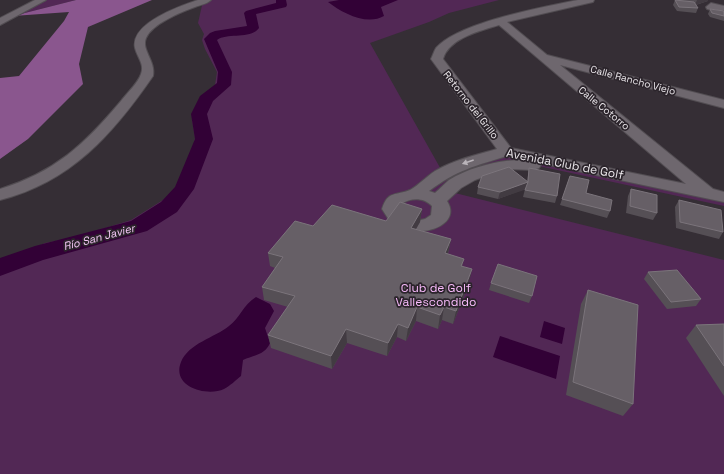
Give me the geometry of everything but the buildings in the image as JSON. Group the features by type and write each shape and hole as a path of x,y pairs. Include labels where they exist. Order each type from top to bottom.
{"street":[{"path":"0,28 24,0"},
{"path":"0,22 35,0"},
{"path":"0,18 42,0"},
{"path":"0,195 20,189 57,171 89,145 147,76 148,63 140,48 139,40 144,33 160,20 182,8 207,0"},
{"name":"Retorno del Grillo","path":"512,158 442,67 437,59 440,50 450,42 481,27 500,21 590,0"},
{"name":"Calle Cotorro","path":"500,21 542,57 717,195"},
{"name":"Calle Rancho Viejo","path":"542,57 724,104"},
{"name":"Avenida Club de Golf","path":"396,219 392,212 391,206 394,201 406,194 415,194 440,175 457,166 489,155 717,195"},
{"name":"Avenida Club de Golf","path":"437,201 455,184 512,158 534,165 724,206"},
{"path":"415,194 427,196 437,201 441,206 442,212 440,217 435,222 418,226"}],"green space":[{"path":"42,0 76,0 13,16"},
{"name":"Club de Golf Vallescondido","path":"499,0 449,13 429,22 370,43 443,173 496,153 724,197 724,206 534,165 511,164 469,177 455,193 724,260 724,474 0,474 0,263 45,243 76,237 131,220 171,195 190,161 195,138 192,120 194,109 215,85 217,72 205,49 202,40 204,34 198,23 203,1"}],"shaded area":[{"path":"76,0 152,0 88,27 79,64 83,84 28,139 0,159 0,78 19,76 64,21 69,12 13,16"},
{"path":"339,0 398,0 381,7 384,16 370,20 347,14 328,2"},
{"path":"256,297 270,304 274,311 265,328 270,343 268,347 259,354 243,360 241,376 224,389 209,392 200,391 186,384 181,378 179,371 181,362 185,355 202,341 233,323 248,304"},
{"path":"544,321 565,328 562,344 540,337"},
{"path":"500,336 560,356 556,379 493,357"}],"waterway":[{"name":"Río San Javier","path":"0,267 35,254 139,226 169,207 184,189 204,139 199,114 206,99 224,85 225,72 210,39 219,34 253,28 250,13 282,5 281,0"}]}
